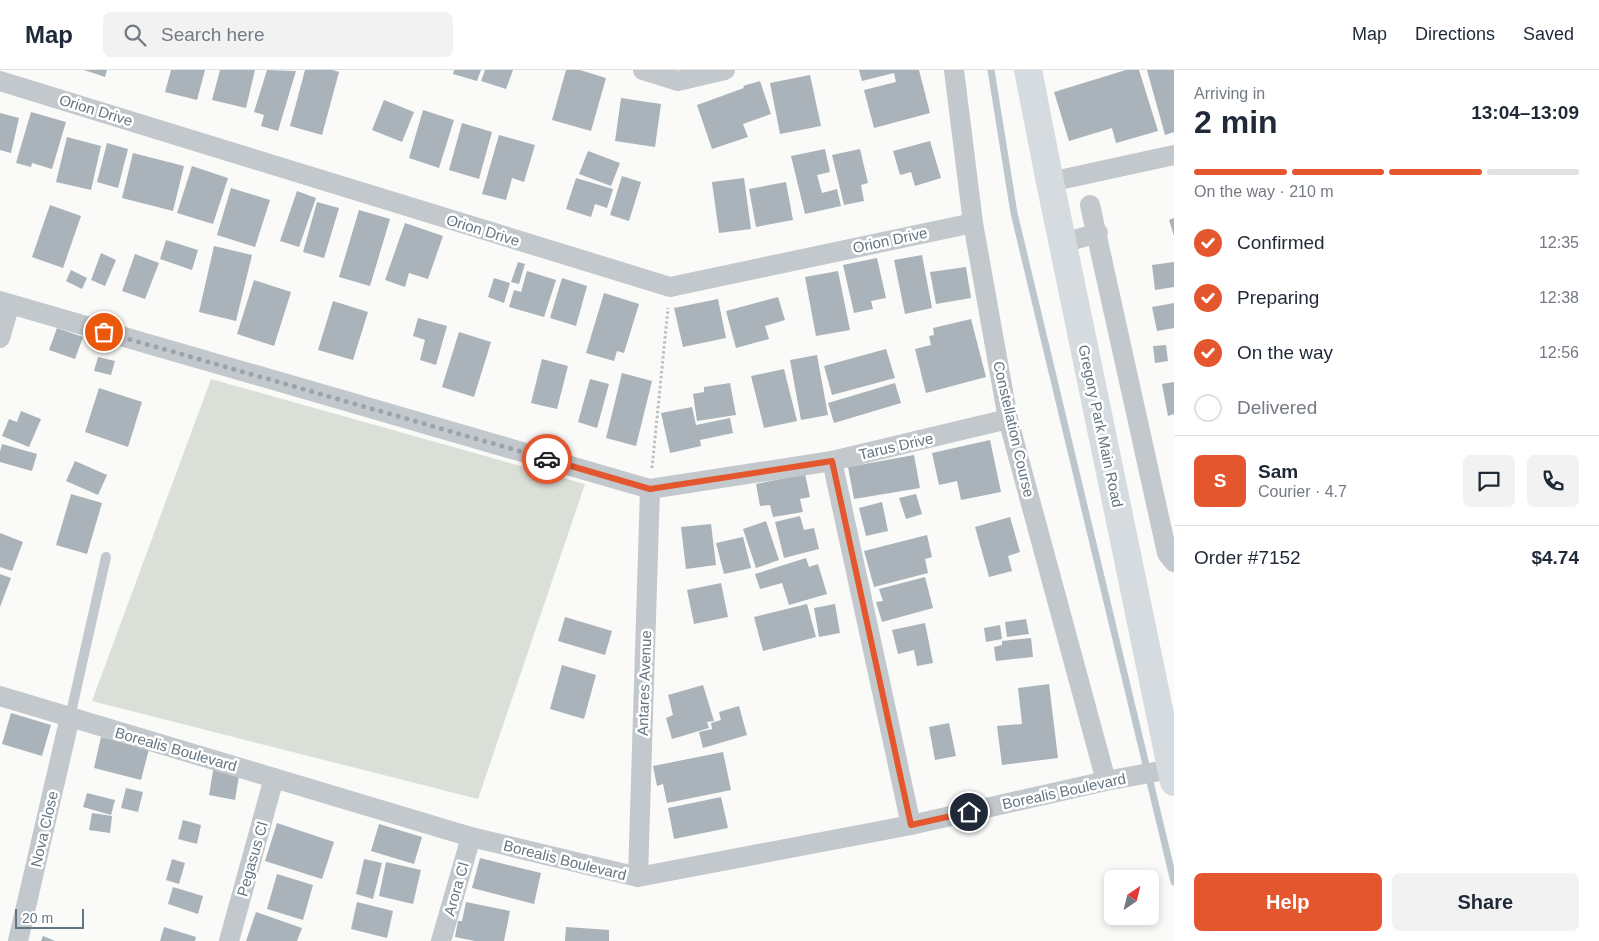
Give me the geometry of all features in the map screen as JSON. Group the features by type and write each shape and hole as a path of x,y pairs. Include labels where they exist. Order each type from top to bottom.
{"street":[{"path":"643,70 678,81 725,70"},
{"name":"Constellation Course","path":"954,70 973,223 1008,419 1106,781"},
{"name":"Gregory Park Main Road","path":"1028,70 1168,774"},
{"name":"Orion Drive","path":"0,81 670,287 973,223"},
{"path":"1050,182 1174,155"},
{"path":"1090,205 1098,233 1167,553 1174,562"},
{"path":"1063,243 1098,233"},
{"path":"0,338 5,303"},
{"name":"Tarus Drive","path":"5,303 650,489 832,461 1008,419"},
{"path":"832,461 911,825"},
{"name":"Antares Avenue","path":"638,877 650,489"},
{"name":"Borealis Boulevard","path":"0,696 470,837 638,877 911,825 1106,781 1134,776 1168,774"},
{"name":"Nova Close","path":"18,941 70,718"},
{"name":"Pegasus Cl","path":"229,941 274,778"},
{"name":"Arora Cl","path":"441,941 470,837"}],"lane":[{"path":"70,718 106,557"}],"path":[{"path":"650,489 670,287"}],"shaded area":[{"path":"211,379 585,484 478,799 92,701"}],"building":[{"path":"84,70 107,70 105,77"},
{"path":"171,70 205,70 197,100 165,92"},
{"path":"220,70 255,70 246,108 212,100"},
{"path":"267,70 296,71 278,131 261,126 264,115 254,112"},
{"path":"305,70 333,70 339,72 322,135 290,126"},
{"path":"454,70 481,70 477,81 453,74"},
{"path":"485,70 513,70 506,89 481,81"},
{"path":"566,70 580,70 606,78 591,131 552,120"},
{"path":"859,70 919,70 930,113 874,128 864,90 896,82 894,73 862,81"},
{"path":"1126,70 1139,70 1158,131 1116,143 1112,128 1069,141 1054,92"},
{"path":"1147,70 1174,70 1174,132 1165,135"},
{"path":"810,75 821,126 780,134 770,83"},
{"path":"760,81 771,114 743,124 748,137 712,149 697,105"},
{"path":"621,98 661,104 655,147 615,141"},
{"path":"384,100 414,112 402,142 372,130"},
{"path":"423,110 454,120 439,168 409,158"},
{"path":"31,112 66,122 52,169 32,163 31,167 16,163"},
{"path":"0,113 19,118 11,153 0,150"},
{"path":"462,123 492,132 479,179 449,170"},
{"path":"499,135 535,145 524,182 512,178 506,200 482,194"},
{"path":"67,137 101,146 91,190 56,182"},
{"path":"930,141 941,178 915,186 911,172 900,175 893,151"},
{"path":"107,143 128,149 118,188 97,182"},
{"path":"825,149 830,172 817,175 822,193 837,189 841,206 805,214 791,156"},
{"path":"860,149 868,183 861,185 864,201 844,205 832,155"},
{"path":"588,151 620,163 611,186 579,174"},
{"path":"133,153 184,166 173,211 122,198"},
{"path":"192,166 228,178 213,224 177,213"},
{"path":"622,176 641,182 629,221 610,215"},
{"path":"576,178 613,189 607,208 595,204 591,217 566,209"},
{"path":"744,178 751,229 719,233 712,182"},
{"path":"786,182 793,220 756,227 749,189"},
{"path":"231,188 270,200 255,247 217,235"},
{"path":"297,191 316,198 299,247 280,241"},
{"path":"317,202 339,208 324,258 303,252"},
{"path":"50,205 81,216 63,268 32,257"},
{"path":"359,210 390,219 370,286 339,277"},
{"path":"1174,218 1174,236 1169,220"},
{"path":"405,223 443,236 428,279 409,273 405,287 385,280"},
{"path":"166,240 198,250 192,270 160,259"},
{"path":"214,246 252,255 236,321 199,312"},
{"path":"101,253 116,260 105,286 91,280"},
{"path":"135,254 159,263 145,299 122,291"},
{"path":"922,255 932,308 905,314 894,260"},
{"path":"877,258 886,298 871,301 873,309 854,313 843,265"},
{"path":"518,262 525,264 519,284 511,282"},
{"path":"1174,262 1174,287 1155,290 1152,265"},
{"path":"966,267 971,298 936,304 930,272"},
{"path":"71,270 87,278 82,289 66,281"},
{"path":"527,271 556,280 544,317 509,307 514,290 521,292"},
{"path":"838,271 850,330 816,336 805,277"},
{"path":"494,278 510,283 504,303 488,297"},
{"path":"562,278 587,286 576,326 550,318"},
{"path":"254,280 291,292 274,346 237,334"},
{"path":"604,293 639,304 624,353 617,351 614,361 586,353"},
{"path":"778,297 785,320 765,326 769,339 736,348 726,311"},
{"path":"718,299 726,338 683,347 674,308"},
{"path":"333,301 368,312 353,360 318,350"},
{"path":"1174,303 1174,328 1157,331 1152,307"},
{"path":"418,318 447,326 436,365 420,360 425,340 413,336"},
{"path":"971,319 986,377 926,393 915,349 931,345 929,336 934,335 933,328"},
{"path":"57,328 83,337 75,359 49,350"},
{"path":"459,332 491,342 474,397 442,387"},
{"path":"1166,345 1168,361 1155,363 1153,346"},
{"path":"886,349 895,378 832,395 824,366"},
{"path":"817,355 828,415 801,420 790,360"},
{"path":"98,357 115,361 111,375 94,371"},
{"path":"542,359 568,366 557,409 531,403"},
{"path":"784,369 797,421 764,428 751,376"},
{"path":"622,373 652,381 636,446 606,438"},
{"path":"590,379 609,384 597,428 578,422"},
{"path":"1174,382 1174,414 1168,416 1162,384"},
{"path":"730,383 736,415 697,421 693,394 704,392 704,387"},
{"path":"895,383 901,403 834,423 828,403"},
{"path":"99,388 142,402 128,447 85,432"},
{"path":"692,407 696,425 730,418 733,433 700,440 701,446 670,453 661,413"},
{"path":"21,411 41,419 29,447 2,436 9,419 17,422"},
{"path":"990,440 1001,492 961,500 957,481 939,485 932,453"},
{"path":"2,444 37,454 32,471 0,462"},
{"path":"914,455 920,488 854,499 848,467"},
{"path":"75,461 107,475 98,495 66,481"},
{"path":"805,474 810,497 800,499 803,512 773,517 770,505 760,506 756,484"},
{"path":"71,494 102,503 87,554 56,545"},
{"path":"916,494 922,514 906,519 899,498"},
{"path":"882,502 888,531 866,536 859,508"},
{"path":"800,516 804,530 814,528 819,549 784,558 775,522"},
{"path":"1010,517 1020,552 1008,556 1012,571 989,577 975,527"},
{"path":"766,521 779,560 756,568 743,529"},
{"path":"711,524 716,565 686,569 681,527"},
{"path":"0,533 23,542 12,571 0,567"},
{"path":"927,535 932,557 925,559 928,573 874,587 864,551"},
{"path":"743,537 751,568 724,574 716,543"},
{"path":"806,558 809,567 818,564 827,594 789,605 782,583 760,589 755,574"},
{"path":"0,574 11,578 0,607"},
{"path":"925,577 933,608 882,622 876,602 883,601 879,589"},
{"path":"721,583 728,617 694,624 687,590"},
{"path":"807,604 816,637 763,651 754,617"},
{"path":"835,604 840,633 819,637 814,608"},
{"path":"565,617 612,631 605,655 558,641"},
{"path":"1026,619 1029,634 1007,637 1005,622"},
{"path":"925,623 933,663 917,666 914,650 898,654 892,630"},
{"path":"1000,625 1002,639 986,642 984,628"},
{"path":"1031,638 1033,657 996,661 994,647 1002,645 1002,641"},
{"path":"562,665 596,675 584,719 550,709"},
{"path":"1049,684 1058,758 1002,765 997,726 1022,724 1018,688"},
{"path":"703,685 714,721 707,722 709,728 672,739 666,718 673,715 668,695"},
{"path":"739,706 747,735 703,748 699,732 712,729 711,723 721,720 719,712"},
{"path":"11,713 51,725 42,756 2,744"},
{"path":"949,723 956,756 935,760 929,727"},
{"path":"101,737 149,749 141,780 94,768"},
{"path":"723,752 731,790 667,803 663,784 657,786 653,766"},
{"path":"214,765 240,770 235,800 209,795"},
{"path":"126,788 143,792 138,812 121,808"},
{"path":"87,793 115,800 111,815 83,807"},
{"path":"721,797 728,828 674,839 668,808"},
{"path":"92,813 112,816 110,833 89,830"},
{"path":"183,820 201,825 197,844 178,839"},
{"path":"277,823 334,842 322,879 265,861"},
{"path":"379,824 422,837 414,864 371,851"},
{"path":"480,858 541,873 534,904 472,888"},
{"path":"172,859 185,863 179,884 166,880"},
{"path":"364,859 382,863 373,899 356,894"},
{"path":"386,862 421,870 413,904 379,896"},
{"path":"277,874 313,885 303,920 267,909"},
{"path":"173,887 203,896 198,914 168,904"},
{"path":"357,902 393,911 387,938 351,929"},
{"path":"466,902 510,911 504,941 475,941 455,937 458,921 462,921"},
{"path":"256,912 302,928 297,941 246,941"},
{"path":"164,927 196,937 195,941 160,941"},
{"path":"566,927 609,930 609,941 565,941"},
{"path":"43,936 55,941 41,941"}],"waterway":[{"path":"991,70 1014,213 1174,882"}],"way so far":[{"path":"104,332 547,459"}],"route":[{"path":"547,459 650,489 832,461 911,825 969,812"}]}
